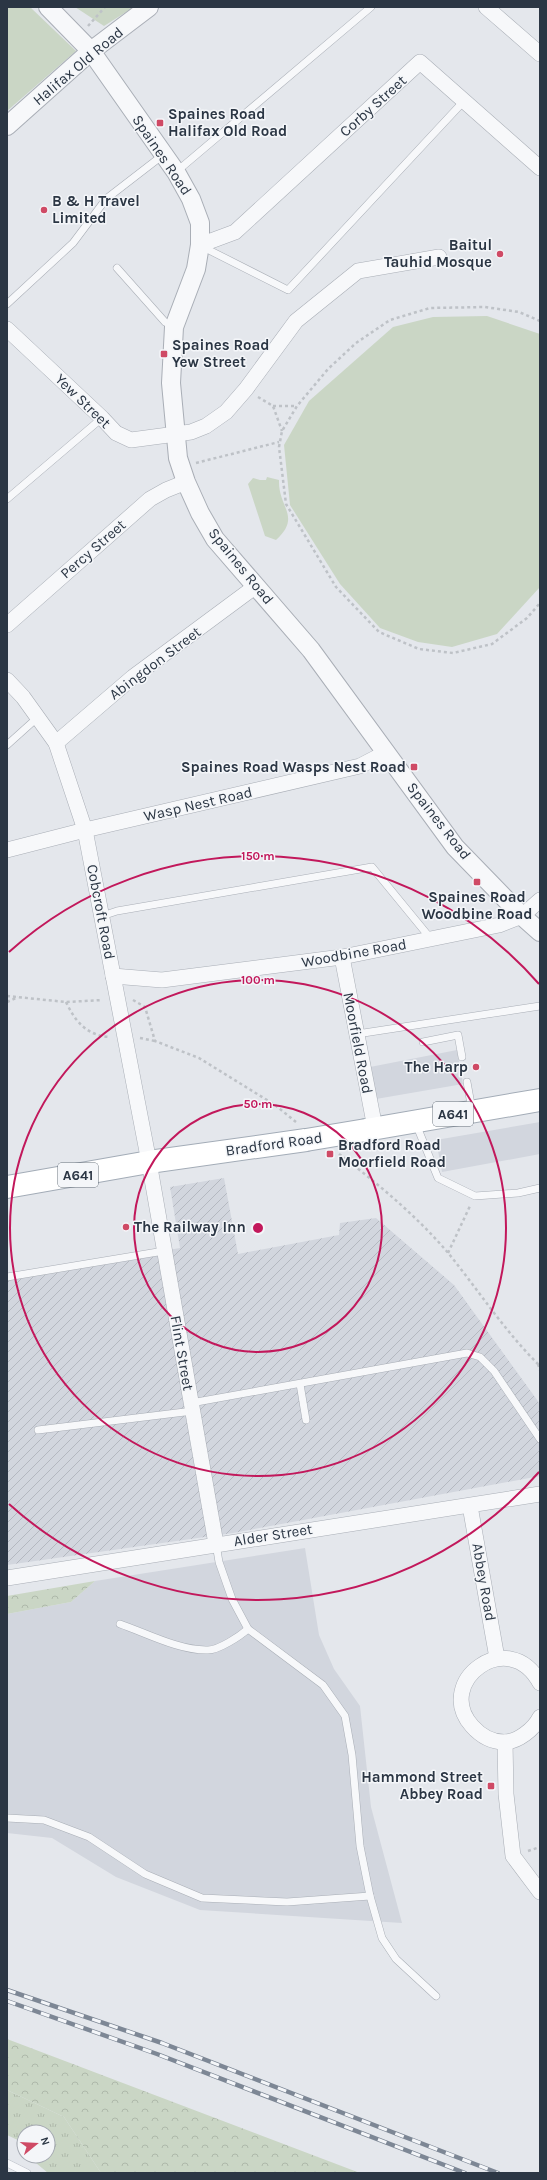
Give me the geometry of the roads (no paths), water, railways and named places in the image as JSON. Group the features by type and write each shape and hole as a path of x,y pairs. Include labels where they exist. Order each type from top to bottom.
{"main road":[{"name":"Bradford Road","path":"7,1187 149,1162 306,1140 472,1110 540,1100"}],"street":[{"name":"Spaines Road","path":"48,7 91,51 176,172 191,199 198,217 200,245 196,269 174,327 171,383 174,434 183,475 216,539 310,650 387,752 455,847 522,916 540,932"},
{"name":"Halifax Old Road","path":"7,126 91,51 149,7"},
{"path":"494,9 540,54"},
{"name":"Corby Street","path":"200,245 235,232 420,62 540,168"},
{"name":"Yew Street","path":"7,329 116,433 131,440 191,432 206,426 226,412 246,389 296,321 358,271 439,257"},
{"name":"Percy Street","path":"7,625 150,499 183,475"},
{"name":"Abingdon Street","path":"56,743 133,677 256,586"},
{"name":"Cobcroft Road","path":"7,680 22,697 56,743 86,830 124,1038 149,1162"},
{"name":"Wasp Nest Road","path":"7,850 360,766 387,752"},
{"path":"522,916 540,900"},
{"name":"Woodbine Road","path":"113,976 162,980 342,957 499,925 522,916"},
{"name":"Moorfield Road","path":"342,957 371,1129"},
{"name":"Flint Street","path":"149,1162 216,1544"},
{"name":"Alder Street","path":"7,1578 540,1494"},
{"name":"Abbey Road","path":"470,1506 497,1658"},
{"path":"540,1683 534,1672 523,1663 512,1659 497,1658 484,1662 472,1672 464,1684 462,1706 467,1720 478,1732 492,1740 505,1742 520,1737 531,1730 540,1717"},
{"path":"505,1742 506,1794 512,1856 540,1892"}],"lane":[{"path":"176,172 370,7"},
{"path":"200,245 288,290 464,101"},
{"path":"7,304 73,243 106,199 163,155"},
{"path":"117,268 165,322 174,327"},
{"path":"7,499 102,418"},
{"path":"7,745 37,718"},
{"path":"102,916 117,911 372,867 432,939"},
{"path":"356,1034 540,1006"},
{"path":"423,1042 458,1035 462,1056"},
{"path":"467,1082 472,1110"},
{"path":"415,1121 438,1178 475,1196 518,1193 540,1188"},
{"path":"7,1277 164,1251"},
{"path":"38,1430 192,1407 300,1384 467,1353 480,1357 494,1371 540,1439"},
{"path":"300,1384 306,1420"},
{"path":"216,1544 219,1562 232,1599 248,1629 323,1685 345,1716 352,1755 360,1846 370,1896 382,1938 396,1959 436,1996"},
{"path":"120,1624 180,1646 209,1650 238,1638 248,1629"},
{"path":"7,1818 44,1820 89,1837 145,1874 202,1898 287,1902 370,1896"},
{"path":"7,2163 27,2173"}],"railway":[{"path":"7,1990 162,2043 498,2173"},
{"path":"7,2001 157,2054 465,2173"}],"place":[{"name":"Spaines Road Halifax Old Road","path":"160,123"},
{"name":"B & H Travel Limited","path":"44,210"},
{"name":"Baitul Tauhid Mosque","path":"500,254"},
{"name":"Spaines Road Yew Street","path":"164,354"},
{"name":"Spaines Road Wasps Nest Road","path":"414,767"},
{"name":"Spaines Road Woodbine Road","path":"477,882"},
{"name":"The Harp","path":"476,1067"},
{"name":"Bradford Road Moorfield Road","path":"330,1154"},
{"name":"The Railway Inn","path":"126,1227"},
{"name":"Hammond Street Abbey Road","path":"491,1786"}]}
